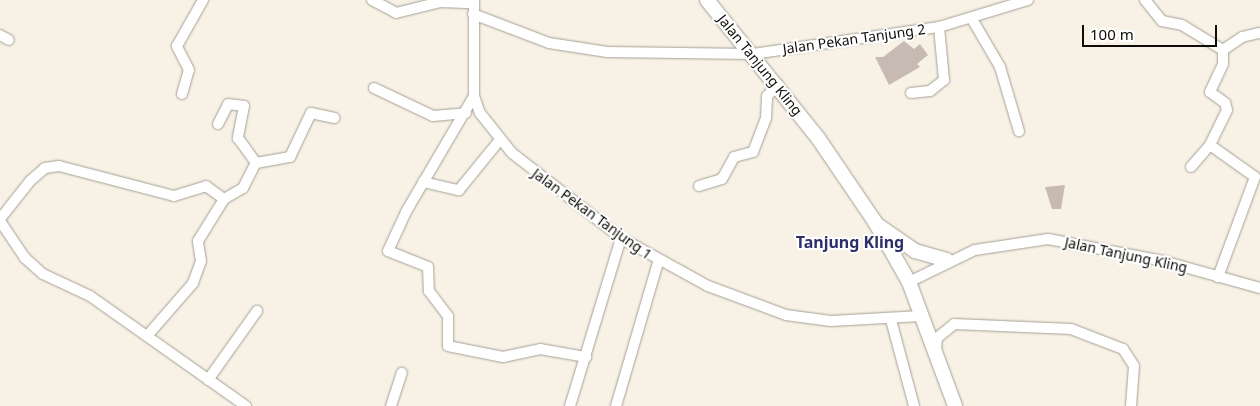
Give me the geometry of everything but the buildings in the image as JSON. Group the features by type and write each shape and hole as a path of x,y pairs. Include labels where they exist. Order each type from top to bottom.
{"highway":[{"name":"Jalan Tanjung Kling","path":"707,0 778,85 875,222 908,282 936,350 955,406"},
{"path":"875,222 915,251 947,260"}],"street":[{"path":"182,94 189,70 177,46 203,0"},
{"path":"372,0 396,13 440,2 474,2"},
{"name":"Jalan Pekan Tanjung 2","path":"473,14 549,43 607,52 753,54 939,27 972,19 1010,4 1028,0"},
{"path":"1145,0 1162,21 1182,25 1223,50"},
{"name":"Jalan Pekan Tanjung 1","path":"474,2 474,96 498,141 621,238 658,262 786,315 891,320 922,316"},
{"path":"972,19 1000,67 1019,131"},
{"path":"911,94 930,91 944,80 939,27"},
{"path":"1223,50 1242,37 1260,33"},
{"path":"1192,167 1210,145 1227,106 1211,94 1223,64 1223,50"},
{"path":"699,186 716,183 734,157 753,152 766,118 767,96 778,85"},
{"path":"374,88 433,116 466,113"},
{"path":"474,96 466,113 423,182 388,252 428,266 430,291 448,316 448,346 495,357 540,349 586,357"},
{"path":"218,124 228,104 244,106 238,138 256,163"},
{"path":"256,163 288,159 311,113 334,118"},
{"path":"423,182 459,190 498,141"},
{"path":"1210,145 1255,177 1218,277"},
{"path":"147,336 192,283 200,261 198,241 224,199 244,188 256,163"},
{"path":"224,199 206,186 174,196 59,166 45,168 30,180 0,220 26,258 43,274 90,296 246,406"},
{"path":"570,406 621,238"},
{"name":"Jalan Tanjung Kling","path":"908,282 947,260 1005,242 1048,239 1105,248 1260,288"},
{"path":"616,406 658,262"},
{"path":"208,380 257,311"},
{"path":"891,320 914,406"},
{"path":"936,350 937,338 954,324 1030,325 1079,331 1123,350 1134,366 1131,406"},
{"path":"391,406 402,373"}],"district":[{"name":"Tanjung Kling","path":"850,242"}]}
